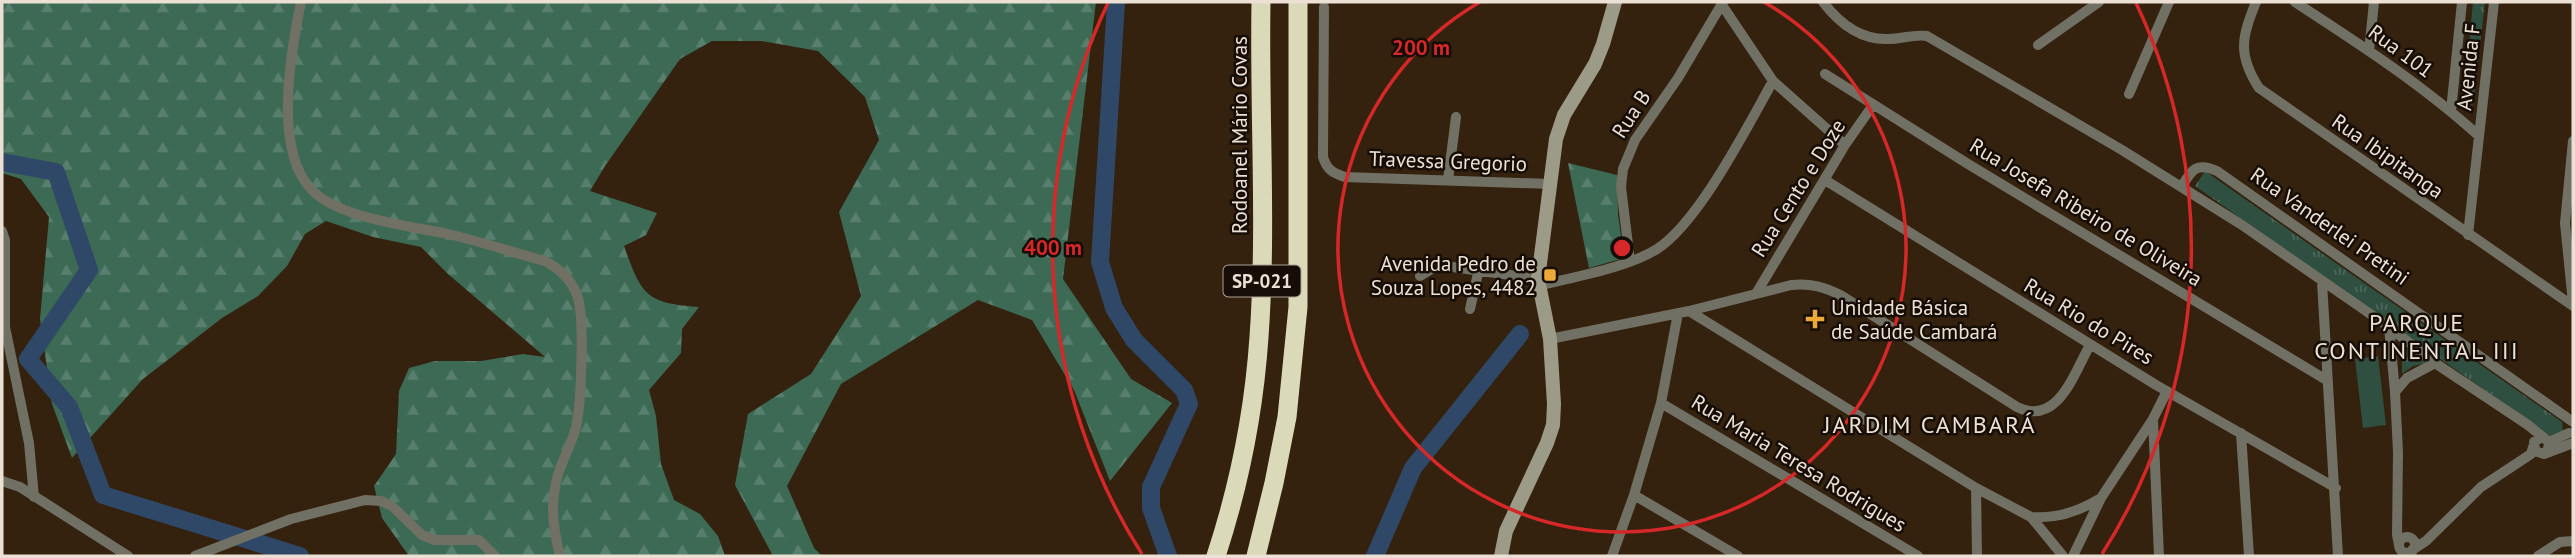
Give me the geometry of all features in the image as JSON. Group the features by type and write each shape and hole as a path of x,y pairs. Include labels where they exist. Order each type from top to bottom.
{"highway":[{"name":"Rodoanel Mário Covas","path":"1216,556 1239,475 1248,429 1259,339 1262,262 1261,2"},
{"name":"SP-021","path":"1256,556 1287,417 1297,319 1300,262 1298,2"}],"main road":[{"path":"1501,556 1506,531 1553,425 1550,338 1538,283 1556,139 1564,114 1595,64 1615,2"}],"street":[{"path":"301,2 294,38 288,119 291,145 301,173 311,189 326,201 366,217 454,235 545,261 558,268 569,279 577,294 581,308 577,424 556,482 552,511 560,556"},
{"path":"1822,2 1856,33 1890,39 1916,34 1939,42 2182,187 2242,225 2389,327 2435,363 2522,421 2540,446"},
{"path":"2038,45 2099,2"},
{"path":"2129,94 2169,2"},
{"name":"Rua Ibipitanga","path":"2256,2 2243,36 2243,50 2250,75 2259,88 2468,235 2573,305"},
{"name":"Rua 101","path":"2295,2 2369,51 2451,111 2479,136"},
{"path":"2369,51 2374,2"},
{"name":"Avenida F","path":"2451,111 2462,2"},
{"name":"Avenida F","path":"2468,235 2494,2"},
{"path":"1722,3 1773,81 1845,145"},
{"name":"Rua B","path":"1630,261 1621,187 1623,169 1635,140 1678,78 1722,3"},
{"name":"Travessa Gregorio","path":"1324,7 1323,157 1334,174 1345,177 1550,184"},
{"name":"Rua Josefa Ribeiro de Oliveira","path":"1825,74 2328,381"},
{"path":"1420,276 1438,265 1538,283 1630,261 1656,250 1682,228 1733,150 1773,81"},
{"name":"Rua Cento e Doze","path":"1757,292 1845,145 1873,105"},
{"path":"1448,180 1455,117"},
{"path":"2573,141 2565,223 2573,305"},
{"name":"Rua Vanderlei Pretini","path":"2182,187 2189,175 2199,166 2217,171 2561,413 2572,432"},
{"name":"Rua Rio do Pires","path":"1825,180 2090,345 2336,488"},
{"path":"2,231 5,240 5,327 29,443 34,497"},
{"path":"1470,309 1478,273"},
{"path":"2322,282 2338,556"},
{"path":"1550,338 1684,312 1757,292 1807,283 1826,288 2027,411 2036,413 2054,404 2062,396 2090,345"},
{"path":"1612,556 1634,495 1684,312"},
{"path":"1684,312 1976,488 2031,517 2063,556"},
{"path":"2389,327 2395,392 2397,535 2404,548 2434,532 2481,487 2540,446 2572,432"},
{"path":"2395,392 2407,378 2435,363"},
{"path":"2073,556 2101,498 2153,419 2167,391"},
{"name":"Rua Maria Teresa Rodrigues","path":"1661,403 1918,556"},
{"path":"2153,419 2159,556"},
{"path":"2241,433 2249,556"},
{"path":"2,481 20,487 128,556"},
{"path":"1976,488 1977,556"},
{"path":"1634,495 1738,556"},
{"path":"2031,517 2044,518 2071,512 2101,498"},
{"path":"195,556 291,519 365,500 381,501 392,506 422,535 435,540 479,540 495,556"},
{"path":"2538,556 2560,542 2573,541"}],"green space":[{"path":"2,2 1096,2 1063,279 1131,379 1172,403 1110,481 1074,390 1032,320 978,300 841,384 787,486 814,548 822,556 773,556 735,485 748,414 811,374 861,296 839,212 879,140 865,97 818,51 762,41 712,41 680,59 590,191 657,213 646,235 624,246 636,276 648,294 657,299 699,307 682,329 681,353 649,390 656,416 661,464 674,500 700,514 718,536 725,556 409,556 382,518 374,486 396,454 399,391 409,368 435,361 481,361 523,354 545,357 448,274 421,247 373,237 326,221 305,234 287,266 258,296 222,318 143,379 72,458 52,404 40,319 49,217 21,179 2,173"},
{"path":"2473,2 2485,2 2473,105 2464,103"},
{"path":"1568,163 1617,175 1618,214 1624,258 1589,268"},
{"path":"2205,171 2562,422 2563,430 2555,439 2547,434 2195,186"},
{"path":"2405,348 2426,358 2427,363 2413,366 2402,374 2402,353"},
{"path":"2378,356 2386,425 2363,428 2355,359"}],"waterway":[{"path":"1116,2 1100,262 1114,308 1134,340 1184,390 1189,404 1151,487 1151,508 1168,556"},
{"path":"2,162 56,172 89,270 28,359 69,407 103,495 300,556"},
{"path":"1375,556 1413,468 1520,334"}],"place":[{"name":"Avenida Pedro de Souza Lopes, 4482","path":"1550,275"},
{"name":"Unidade Básica de Saúde Cambará","path":"1815,319"}],"district":[{"name":"PARQUE CONTINENTAL III","path":"2417,336"},
{"name":"JARDIM CAMBARÁ","path":"1930,424"}]}
